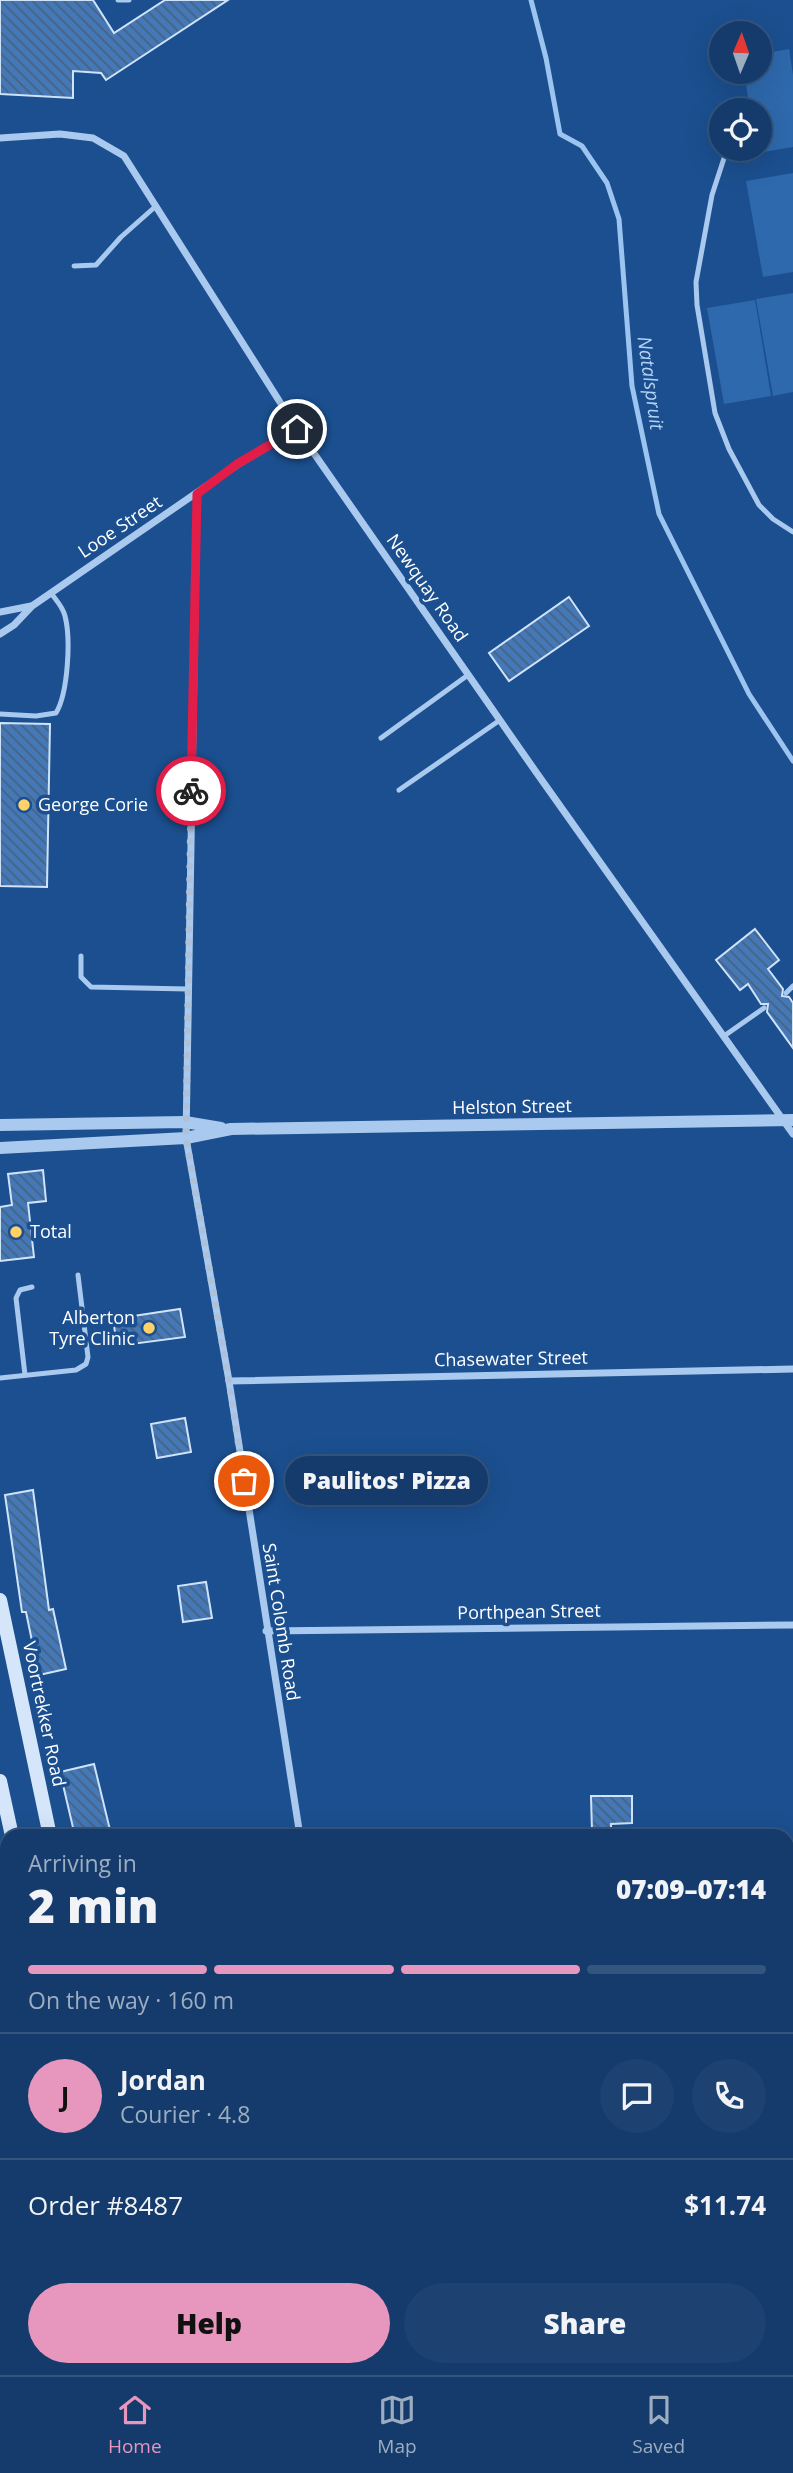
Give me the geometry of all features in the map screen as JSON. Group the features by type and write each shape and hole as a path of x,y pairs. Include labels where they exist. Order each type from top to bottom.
{"main road":[{"name":"Voortrekker Road","path":"0,1600 49,1829"},
{"path":"0,1781 10,1829"}],"street":[{"name":"Newquay Road","path":"0,138 60,134 93,138 124,156 297,429 499,720 724,1036 788,1121 793,1134"},
{"name":"Looe Street","path":"0,634 14,625 32,606 237,464 297,429"},
{"name":"Saint Colomb Road","path":"197,494 186,1138 229,1381 299,1829"},
{"name":"Looe Street","path":"0,612 32,606"},
{"name":"Helston Street","path":"0,1125 185,1122 231,1129 788,1121"},
{"name":"Helston Street","path":"0,1148 186,1138 231,1129"},
{"name":"Chasewater Street","path":"229,1381 793,1369"},
{"name":"Porthpean Street","path":"266,1631 793,1625"}],"lane":[{"path":"118,0 129,0"},
{"path":"723,161 712,195 696,282 697,305 715,413 729,449 759,505 773,519 793,531"},
{"path":"74,266 96,265 130,227 156,206"},
{"path":"0,714 48,715 56,713 63,701 67,649 66,618 51,593"},
{"path":"381,738 468,674"},
{"path":"399,790 499,720"},
{"path":"81,956 81,976 91,987 187,989"},
{"path":"786,993 793,986"},
{"path":"724,1036 764,1008"},
{"path":"0,1378 76,1370 86,1364 88,1357 78,1276"},
{"path":"25,1375 16,1298 20,1290 32,1287"}],"shaded area":[{"path":"789,49 793,75 793,147 772,150 772,98 748,98 746,84 772,84 772,52"},
{"path":"793,173 793,272 763,277 746,181"},
{"path":"793,293 793,392 773,396 756,299"},
{"path":"755,300 771,396 724,404 707,308"}],"building":[{"path":"0,0 93,0 114,33 165,0 228,0 106,80 101,73 73,71 73,98 0,94"},
{"path":"569,597 589,626 509,681 489,653"},
{"name":"George Corie","path":"0,723 50,724 47,887 0,886"},
{"path":"755,929 779,960 768,969 783,989 782,996 789,997 793,1003 793,1048 767,1012 768,1004 761,1004 748,984 740,990 716,960"},
{"name":"Total","path":"43,1170 46,1201 28,1203 34,1257 0,1261 0,1207 12,1205 8,1174"},
{"name":"Alberton Tyre Clinic","path":"180,1309 185,1337 117,1346 113,1319"},
{"path":"185,1418 191,1452 157,1458 151,1424"},
{"path":"33,1490 49,1610 53,1609 66,1669 39,1675 26,1612 22,1612 5,1495"},
{"path":"206,1582 212,1618 183,1622 178,1586"},
{"path":"94,1764 110,1829 73,1829 60,1772"},
{"path":"591,1796 632,1796 632,1823 611,1824 611,1829 592,1829"}],"waterway":[{"name":"Natalspruit","path":"531,0 546,58 560,134 582,146 607,183 619,219 632,386 659,514 749,694 793,761"}],"way so far":[{"path":"191,791 186,1138 244,1481"}],"place":[{"name":"George Corie","path":"24,805"},
{"name":"Total","path":"16,1232"},
{"name":"Alberton Tyre Clinic","path":"149,1328"},
{"name":"Paulitos' Pizza","path":"244,1481"}],"route":[{"path":"191,791 197,494 237,464 297,429"}]}
